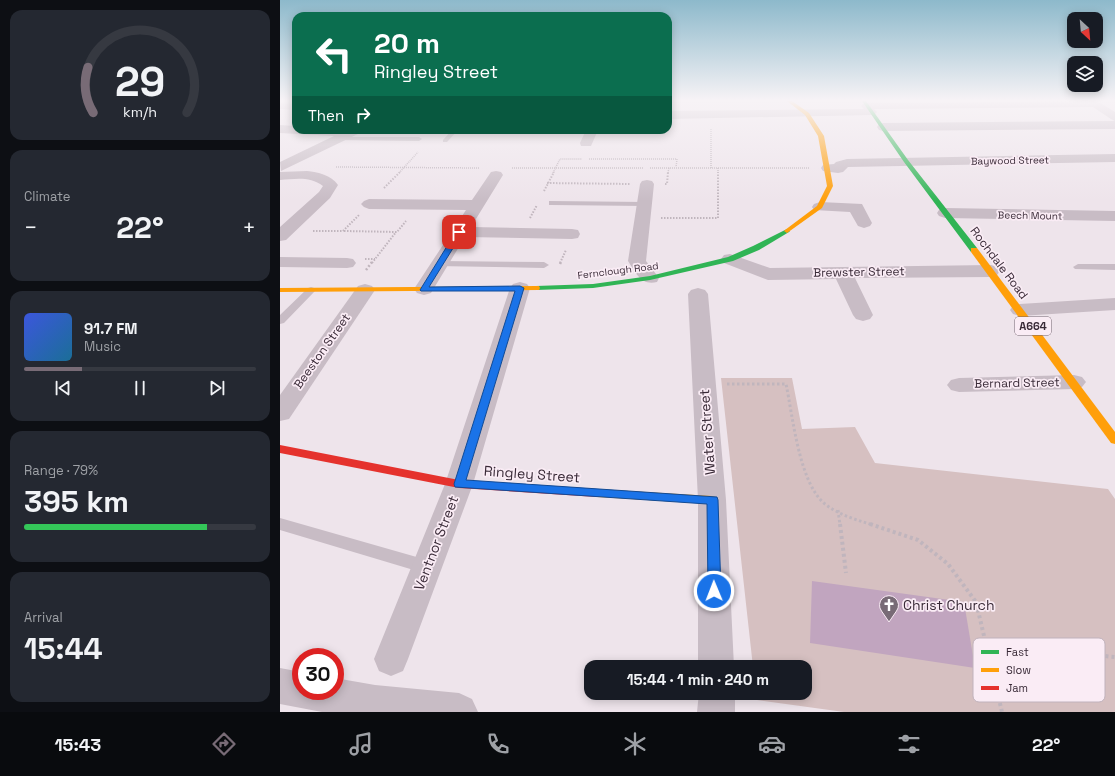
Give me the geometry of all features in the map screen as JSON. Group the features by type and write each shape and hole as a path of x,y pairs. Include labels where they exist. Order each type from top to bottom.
{"street":[{"path":"280,171 348,134"},
{"path":"586,143 590,134"},
{"name":"Fernclough Road","path":"280,290 424,290 593,286 650,278 730,259 776,238 820,207 830,186 828,168 820,134"},
{"name":"Rochdale Road","path":"888,134 945,213 991,271 1074,382 1115,440"},
{"name":"Baywood Street","path":"828,168 838,168 847,163 1115,158"},
{"path":"280,171 320,176 331,185 325,195 280,236"},
{"path":"424,290 459,232 503,171"},
{"path":"647,184 637,261 650,278"},
{"path":"368,204 477,205"},
{"path":"820,207 856,207 864,223"},
{"name":"Beech Mount","path":"945,213 1115,216"},
{"path":"459,232 572,234"},
{"name":"Brewster Street","path":"730,259 768,274 991,271"},
{"path":"280,262 347,263"},
{"path":"843,273 864,315"},
{"name":"Ventnor Street","path":"391,659 459,484 520,288"},
{"name":"Beeston Street","path":"280,413 358,290"},
{"name":"Water Street","path":"698,294 712,500 716,660"},
{"path":"1020,310 1115,304"},
{"name":"Bernard Street","path":"959,385 1074,382"},
{"name":"Ringley Street","path":"280,449 459,484 712,500"},
{"path":"280,686 292,690"},
{"path":"341,700 459,712"},
{"path":"716,700 716,712"}],"lane":[{"path":"351,134 420,139"},
{"path":"445,141 451,134"},
{"path":"552,203 644,211"},
{"path":"439,264 544,265"},
{"path":"1078,267 1115,267"},
{"path":"280,321 311,290"},
{"path":"280,524 428,567"}],"path":[{"path":"711,134 711,168"},
{"path":"540,197 560,159 677,159 676,168"},
{"path":"335,167 479,168"},
{"path":"503,171 555,168 828,168"},
{"path":"644,211 718,218 718,168"},
{"path":"548,183 647,184"},
{"path":"523,233 537,204"},
{"path":"358,290 397,232 419,205"},
{"path":"343,232 397,232"},
{"path":"704,383 786,384 801,459 809,484 825,504 851,518 918,540 948,564 976,602 984,638"},
{"path":"838,510 846,574"},
{"path":"1105,656 1115,657"},
{"path":"1000,702 1002,712"}],"shaded area":[{"path":"721,378 792,378 802,429 855,427 875,463 1108,489 1115,499 1115,712 844,712 757,700 812,700 812,660 752,660"}],"building":[{"name":"Christ Church","path":"812,581 964,602 973,656 973,668 810,643"}],"traffic: fast":[{"path":"887,134 974,250"},
{"path":"536,288 593,286 650,278 730,259 756,248 787,231"}],"traffic: slow":[{"path":"787,231 820,207 830,186 820,134"},
{"path":"974,250 1115,440"},
{"path":"280,290 536,288"},
{"path":"597,493 712,500"}],"traffic: jam":[{"path":"280,449 459,484 597,493"}],"place":[{"name":"Christ Church","path":"889,622"}],"route":[{"path":"459,232 424,290 520,288 459,484 712,500 714,591"}]}
